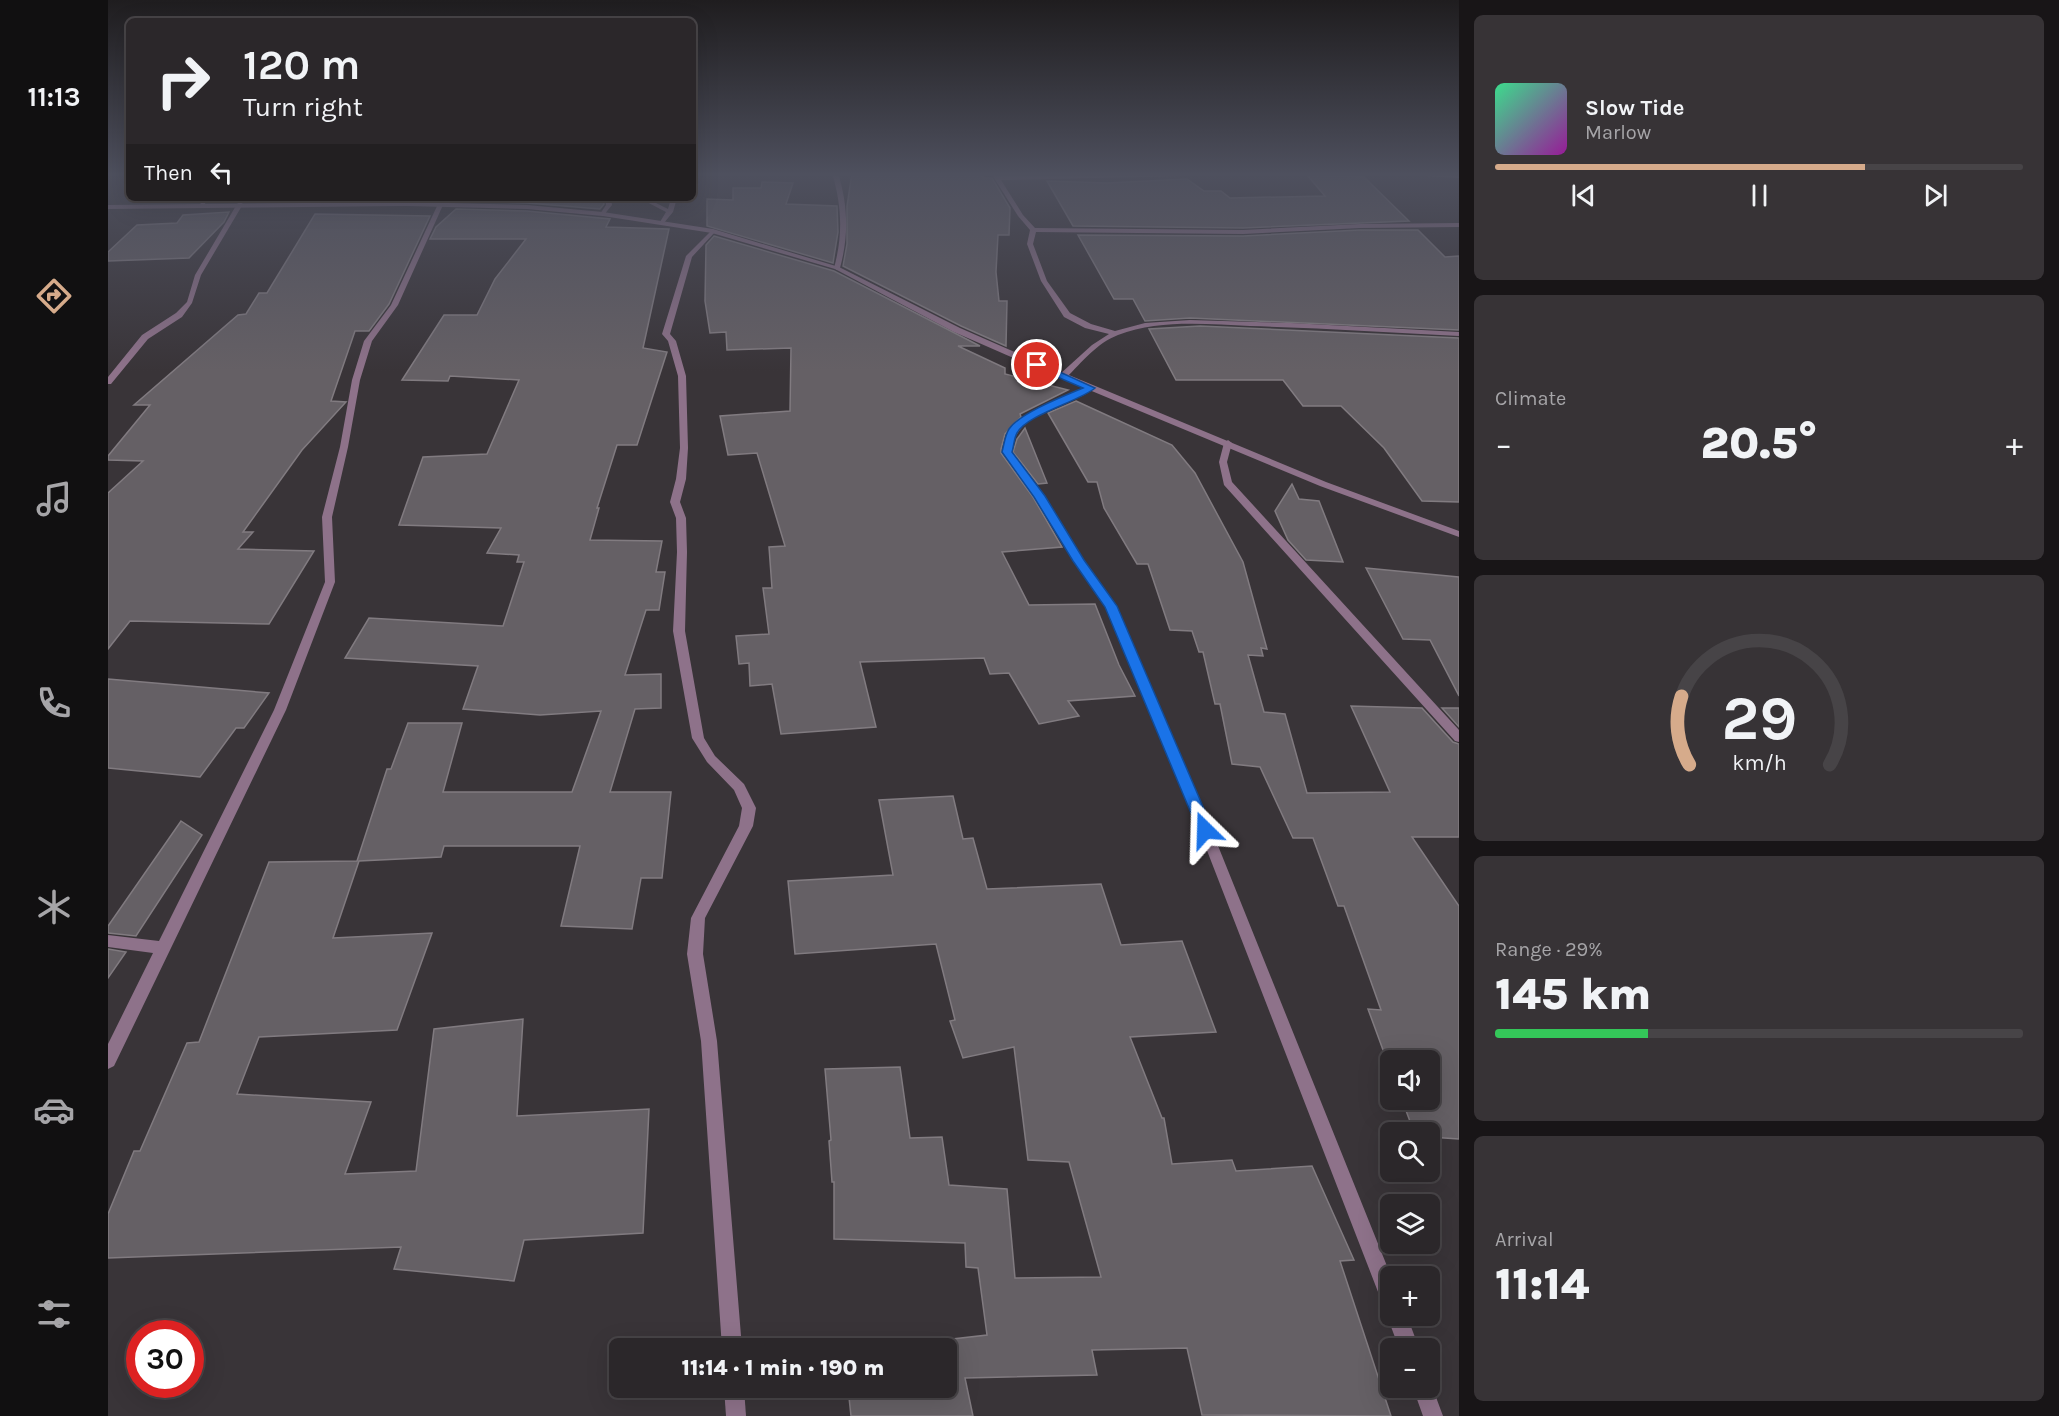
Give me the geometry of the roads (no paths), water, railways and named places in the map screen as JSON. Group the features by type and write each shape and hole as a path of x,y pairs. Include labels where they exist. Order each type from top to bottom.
{"street":[{"path":"108,382 145,337 179,315 190,302 198,275 219,239"},
{"path":"108,1061 280,710 330,582 327,517 344,447 356,380 368,341 394,305 424,239"},
{"path":"705,239 689,256 666,334 672,341 682,376 684,447 681,479 675,502 681,518 679,632 698,738 711,759 739,787 749,808 746,826 698,918 695,954 709,1041 731,1338"},
{"path":"740,239 837,268 957,330 1091,388 1352,495 1459,534"},
{"path":"837,268 843,239"},
{"path":"1031,239 1030,244 1044,281 1066,315 1088,326 1115,333"},
{"path":"1063,376 1093,346 1115,333 1141,327 1223,323 1322,325 1459,334"},
{"path":"1091,388 1050,406 1019,425 1010,436 1007,452 1039,496 1078,561 1111,606 1188,786 1380,1272"},
{"path":"1227,443 1223,462 1227,483 1459,738"},
{"path":"108,941 162,948"},
{"path":"735,1398 736,1416"},
{"path":"1427,1398 1433,1416"}]}
